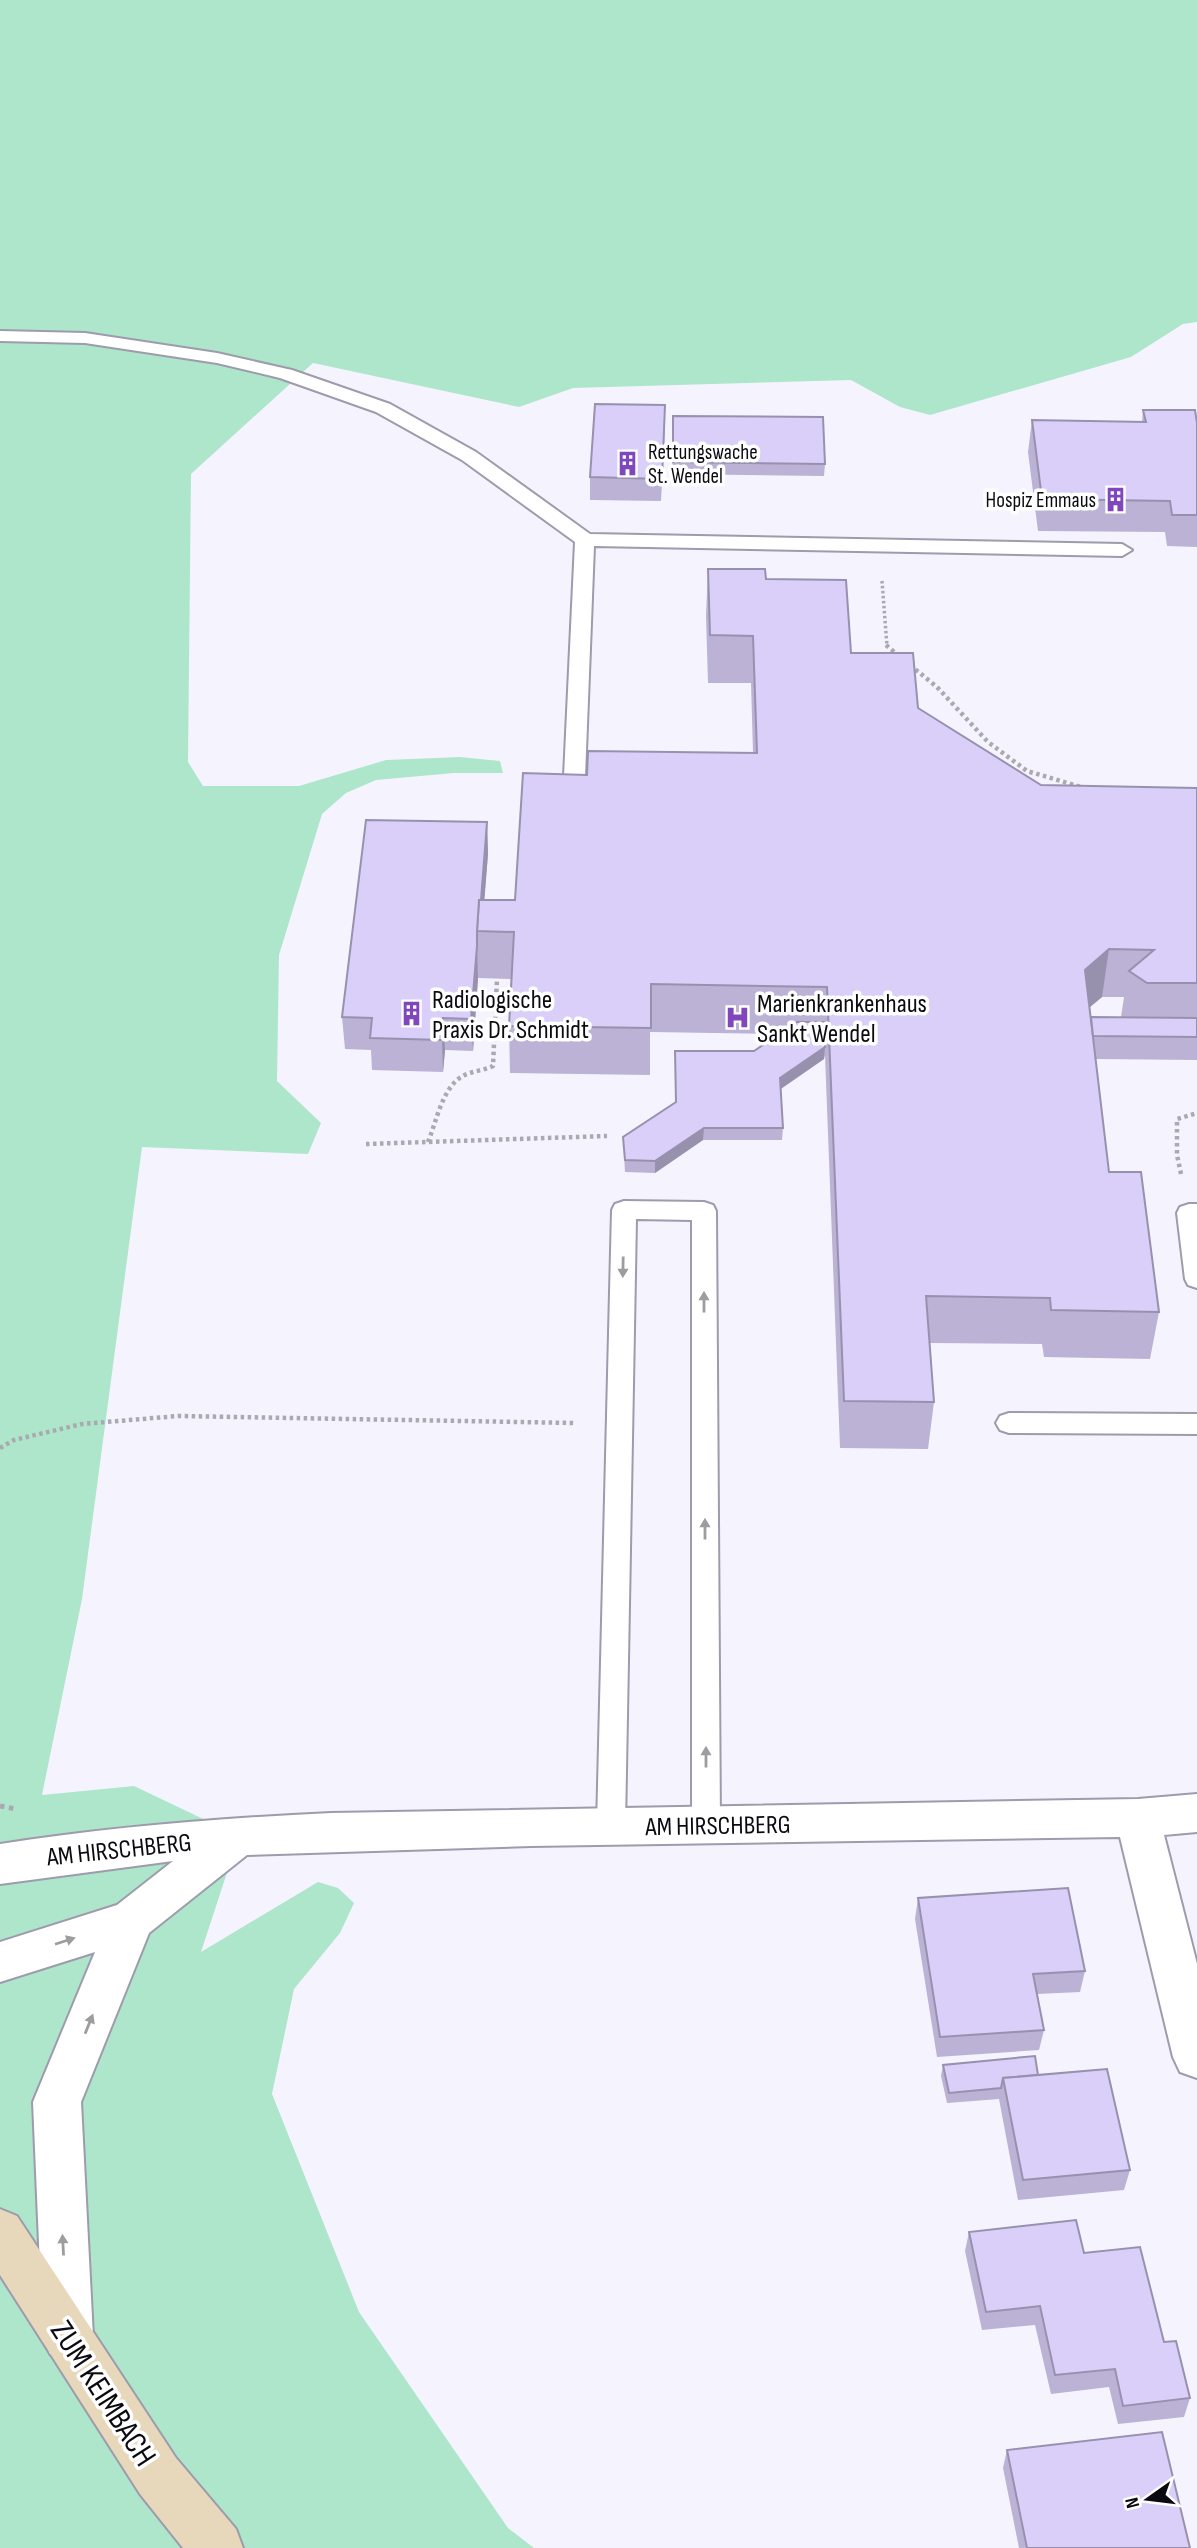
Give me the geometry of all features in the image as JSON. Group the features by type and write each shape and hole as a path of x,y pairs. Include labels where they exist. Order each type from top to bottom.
{"street":[{"name":"AM HIRSCHBERG","path":"0,1864 71,1851 239,1836 611,1826 1138,1818 1197,1812"},
{"path":"1138,1818 1197,2057"},
{"name":"AM HIRSCHBERG","path":"0,1962 131,1920 239,1836"},
{"name":"AM HIRSCHBERG","path":"68,2337 57,2102 131,1920"},
{"name":"ZUM KEIMBACH","path":"0,2232 158,2476 217,2548"}],"lane":[{"path":"0,336 99,340 218,358 310,382 383,408 469,456 585,540 1122,550"},
{"path":"565,788 574,777 585,540"},
{"path":"611,1826 624,1210 704,1212 706,1825"},
{"path":"1193,1213 1197,1279"},
{"path":"1009,1423 1197,1424"}],"path":[{"path":"879,546 886,646 937,687 959,714 988,742 1027,771 1084,788"},
{"path":"428,1142 454,1081 493,1066 497,979"},
{"path":"1193,1213 1177,1155 1177,1119 1197,1113"},
{"path":"366,1144 607,1136"},
{"path":"0,1448 14,1440 82,1424 178,1416 620,1424"}],"green space":[{"path":"0,0 1197,0 1197,322 1183,324 1131,357 930,415 900,407 851,380 573,388 519,407 313,363 191,474 188,762 203,786 299,786 386,760 460,757 500,761 503,773 454,773 376,780 346,793 322,814 279,955 277,1081 321,1123 308,1154 142,1147 82,1599 42,1795 134,1786 239,1836 201,1952 318,1882 338,1888 354,1903 340,1933 294,1989 272,2094 359,2312 508,2528 534,2548 0,2548"}],"building":[{"name":"Rettungswache St. Wendel","path":"595,404 665,405 662,479 590,477"},
{"name":"Hospiz Emmaus","path":"1143,410 1195,410 1197,515 1172,515 1170,501 1042,499 1032,420 1146,422"},
{"path":"673,416 823,417 825,464 673,462"},
{"path":"708,569 765,569 766,579 846,580 851,653 913,653 918,708 1041,785 1197,788 1197,983 1147,983 1129,971 1154,950 1109,949 1085,970 1109,1172 1141,1172 1159,1312 1051,1310 1050,1298 926,1296 934,1402 844,1401 827,987 651,984 651,1028 509,1026 514,932 477,931 479,900 515,900 523,773 587,775 588,751 757,753 753,636 710,635"},
{"path":"366,820 487,822 471,1019 443,1018 442,1040 370,1038 372,1018 342,1017"},
{"path":"1091,1017 1197,1018 1197,1037 1093,1036"},
{"path":"797,1022 825,1022 825,1047 780,1078 783,1128 704,1128 655,1161 625,1160 623,1137 676,1102 675,1051 754,1051"},
{"path":"1068,1888 1085,1971 1033,1974 1044,2030 940,2037 918,1898"},
{"path":"1035,2056 1038,2075 1003,2078 1001,2088 949,2093 943,2065"},
{"path":"1107,2069 1130,2170 1023,2180 1003,2078"},
{"path":"1076,2220 1084,2253 1140,2247 1164,2342 1176,2341 1190,2398 1123,2406 1115,2369 1055,2375 1040,2306 986,2312 969,2232"},
{"path":"1162,2432 1190,2548 1027,2548 1007,2450"}],"place":[{"name":"Rettungswache St. Wendel","path":"628,464"},
{"name":"Hospiz Emmaus","path":"1116,500"},
{"name":"Radiologische Praxis Dr. Schmidt","path":"412,1014"},
{"name":"Marienkrankenhaus Sankt Wendel","path":"737,1018"}]}
